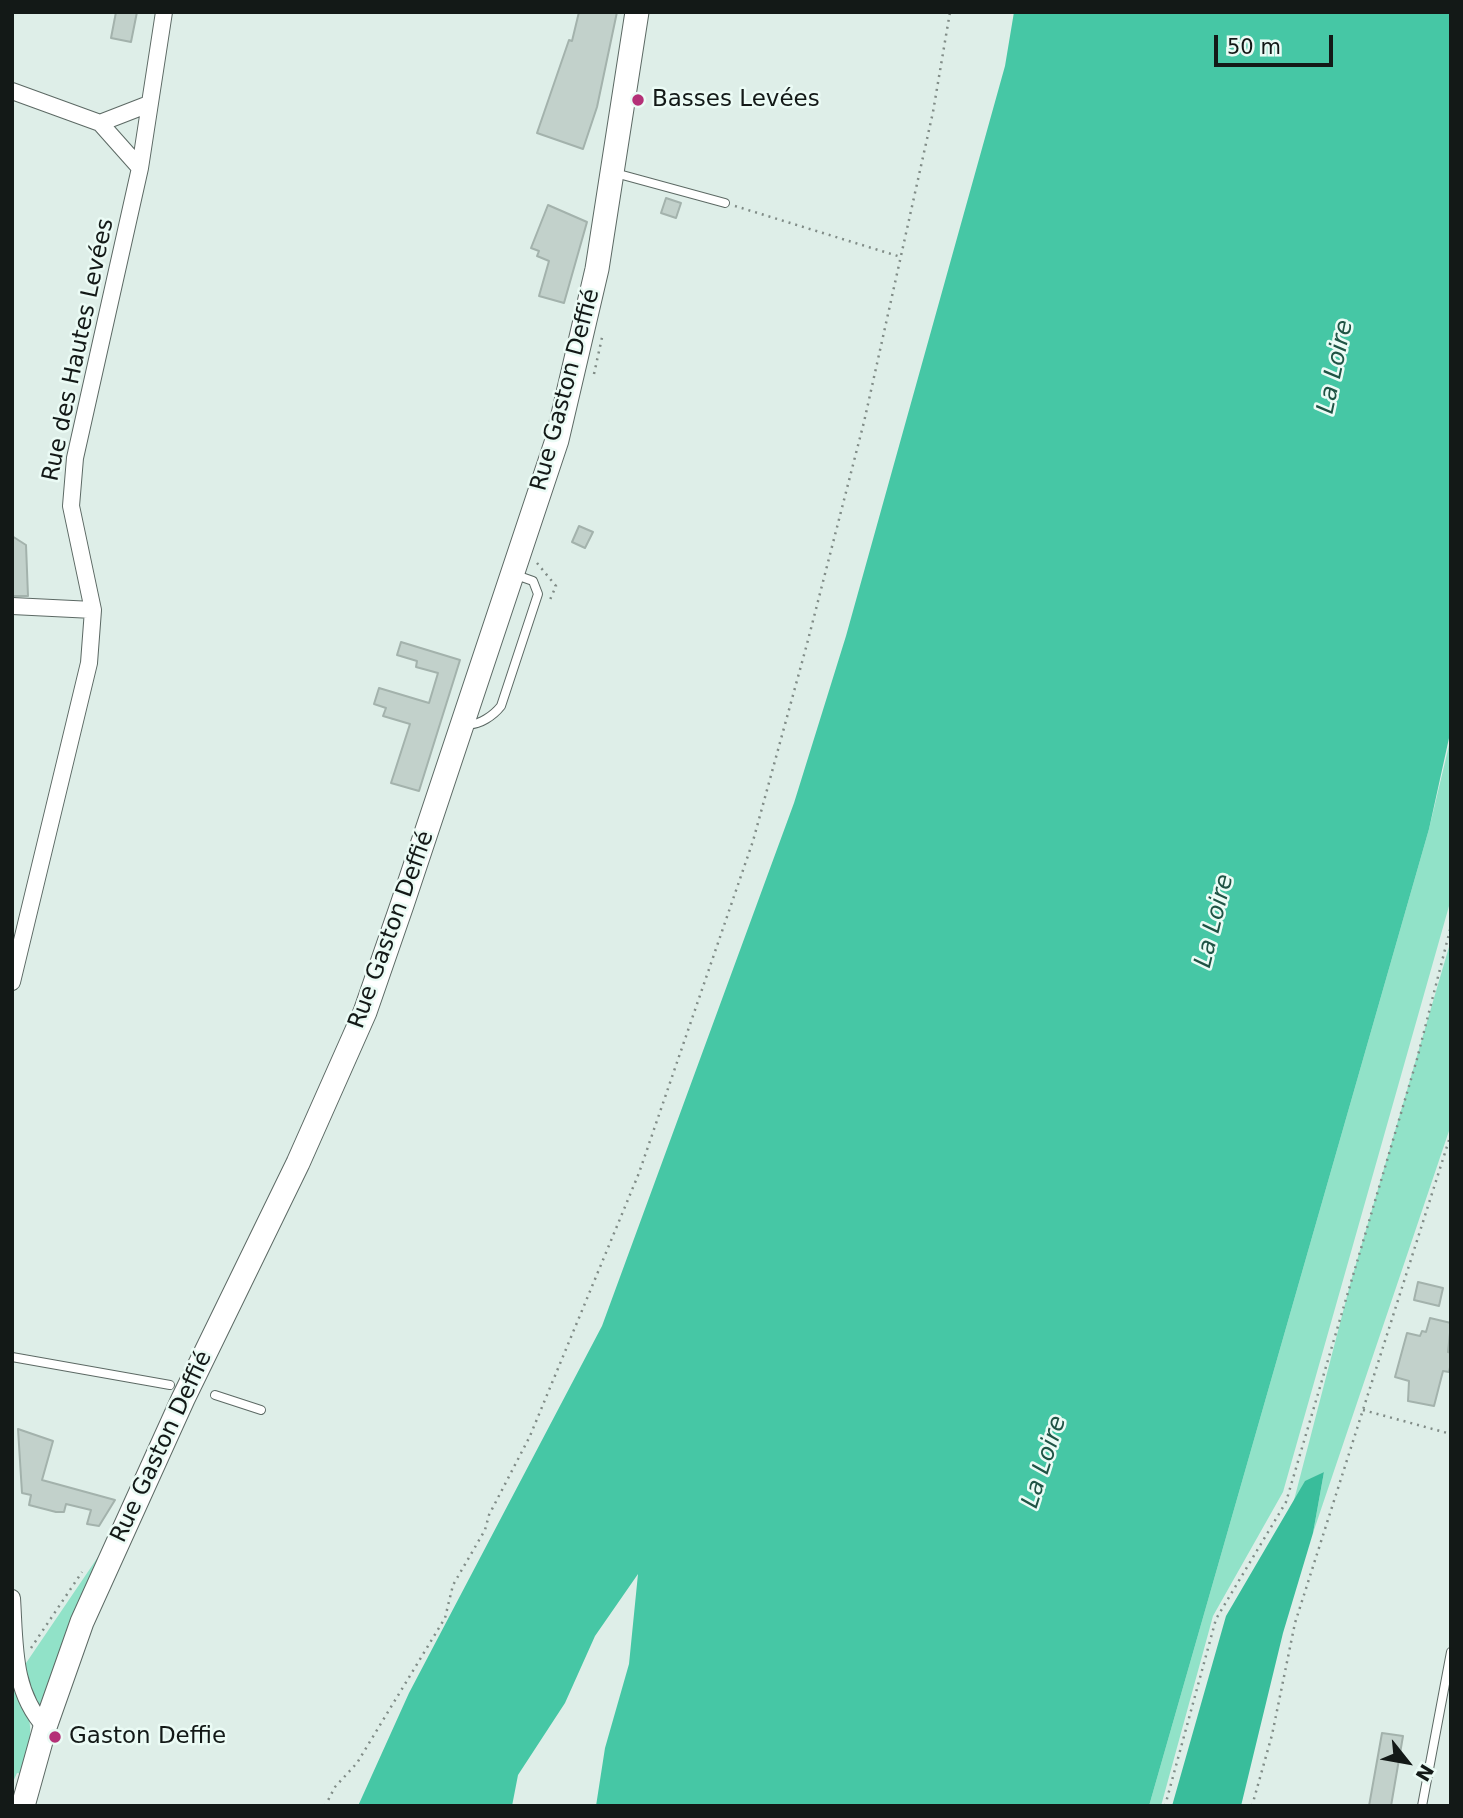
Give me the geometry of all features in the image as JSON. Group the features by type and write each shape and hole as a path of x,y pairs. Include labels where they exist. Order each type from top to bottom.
{"main road":[{"name":"Rue Gaston Deffié","path":"16,1806 25,1795 45,1727 82,1622 137,1497 298,1163 365,1012 514,575 557,440 581,344 612,173 637,12"}],"street":[{"name":"Rue des Hautes Levées","path":"12,982 89,663 93,610 71,506 75,458 140,168 164,12"},
{"path":"12,91 100,123 140,168"},
{"path":"100,123 149,104"},
{"path":"12,606 93,610"},
{"path":"12,1598 14,1674 36,1717 45,1727"}],"lane":[{"path":"612,173 725,203"},
{"path":"12,1357 170,1385"},
{"path":"215,1395 261,1410"},
{"path":"1422,1806 1447,1698 1451,1652"}],"path":[{"path":"325,1806 335,1787 357,1763 445,1618 453,1585 485,1530 489,1515 530,1436 639,1173 753,841 864,422 933,113 950,12"},
{"path":"725,203 901,257"},
{"path":"593,377 603,339 602,328"},
{"path":"539,555 535,559 556,586 551,603 543,603"},
{"path":"1165,1806 1216,1619 1286,1502 1417,1059 1451,926"},
{"path":"1252,1806 1272,1735 1295,1623 1451,1134"},
{"path":"1363,1410 1451,1434"},
{"path":"14,1674 82,1571"}],"shaded area":[{"path":"1451,737 1451,899 1283,1492 1213,1616 1161,1806 1149,1806 1429,829"},
{"path":"1451,940 1451,1125 1313,1533 1324,1472 1305,1482 1293,1504 1351,1281"},
{"path":"1324,1472 1313,1533 1283,1633 1241,1806 1172,1806 1226,1616 1305,1481"},
{"path":"100,1554 44,1708 40,1707 22,1669"},
{"path":"15,1681 29,1718 30,1736 22,1774 17,1773 12,1784 12,1685"}],"water":[{"name":"La Loire","path":"1014,12 1451,12 1451,729 1429,829 1149,1806 596,1806 605,1748 629,1664 638,1574 595,1636 565,1703 518,1775 512,1806 358,1806 409,1693 602,1326 794,803 846,636 1005,66"}],"building":[{"path":"116,12 137,12 131,42 111,38"},
{"path":"579,12 617,12 597,107 583,149 537,133 569,40 572,41"},
{"path":"666,198 681,203 676,218 661,213"},
{"path":"548,205 587,222 564,303 539,296 549,261 537,256 539,251 531,248"},
{"path":"579,526 593,532 585,548 572,542"},
{"path":"12,536 26,545 28,596 12,596"},
{"path":"401,642 460,660 419,791 391,783 410,724 383,716 386,708 374,704 379,688 429,703 438,673 416,667 417,661 397,655"},
{"path":"1418,1282 1443,1288 1439,1306 1414,1300"},
{"path":"1430,1318 1451,1323 1448,1352 1451,1353 1451,1363 1449,1372 1443,1371 1434,1406 1408,1401 1409,1381 1395,1377 1407,1333 1420,1336 1422,1331 1426,1332"},
{"path":"18,1429 53,1441 42,1480 115,1500 99,1526 87,1524 91,1510 66,1504 64,1512 56,1512 29,1505 31,1495 22,1493"},
{"path":"1382,1733 1403,1736 1391,1806 1369,1806"}],"place":[{"name":"Basses Levées","path":"638,100"},
{"name":"Gaston Deffie","path":"55,1737"}]}
